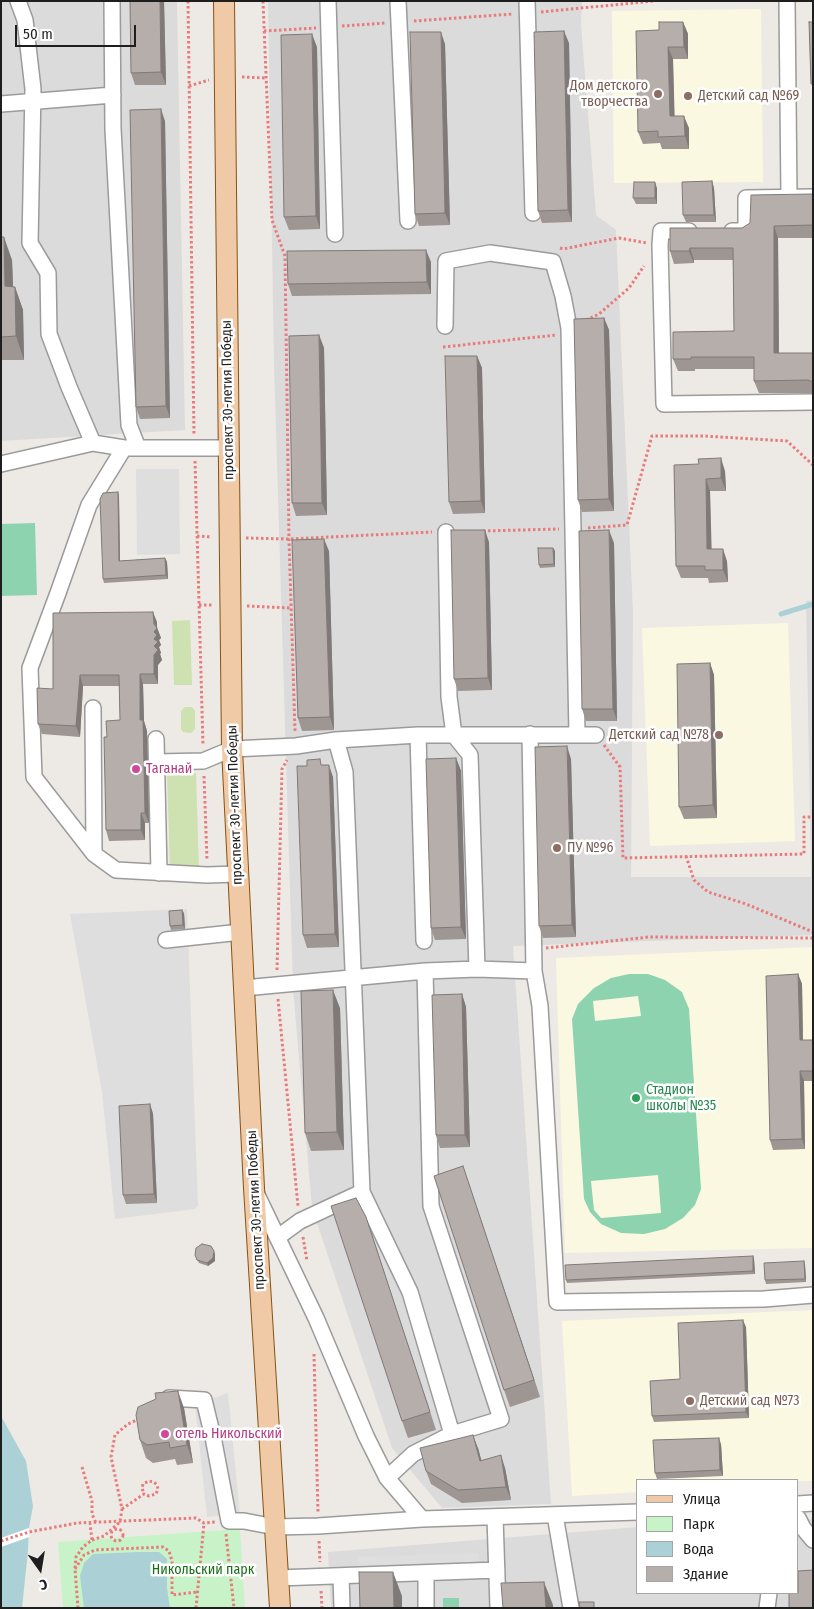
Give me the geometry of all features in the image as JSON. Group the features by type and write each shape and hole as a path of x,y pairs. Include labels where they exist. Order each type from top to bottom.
{"main road":[{"name":"проспект 30-летия Победы","path":"224,1 232,749 254,1188 280,1608"}],"street":[{"path":"18,1 25,20 33,89 30,243 48,273 50,334 68,387 93,443"},
{"path":"112,1 113,129 131,448 89,505 30,668 34,777 94,854 116,870 207,875 238,874"},
{"path":"328,1 335,234"},
{"path":"398,1 408,221"},
{"path":"787,1 789,198"},
{"path":"527,7 533,213"},
{"path":"1,104 33,103 113,95"},
{"path":"718,231 746,231 746,198 813,197"},
{"path":"699,231 661,231 664,404 813,402"},
{"path":"445,326 446,261 490,253 553,262 563,296 569,328 577,735"},
{"path":"1,464 93,443 131,448 229,448"},
{"path":"446,532 449,697 454,735 470,755 477,969"},
{"path":"93,708 94,854"},
{"path":"530,734 534,971 540,1006 557,1302 764,1299 813,1294"},
{"path":"157,762 203,761 232,749 296,746 336,740 418,735 596,735"},
{"path":"418,735 424,941"},
{"path":"156,739 159,873"},
{"path":"336,740 345,772 362,1192 410,1292 452,1434"},
{"path":"166,940 241,932"},
{"path":"244,988 425,971 477,969 534,971"},
{"path":"387,1478 413,1454 452,1434 501,1419 431,1206 425,971"},
{"path":"254,1188 316,1318 366,1436 387,1478 422,1519"},
{"path":"278,1237 300,1221 362,1192"},
{"path":"169,1398 204,1400 213,1437 226,1521 244,1521 275,1527 422,1519 636,1512"},
{"path":"799,1504 813,1503"},
{"path":"555,1515 571,1608"},
{"path":"495,1517 498,1608"},
{"path":"799,1520 813,1540"},
{"path":"278,1578 497,1570"},
{"path":"426,1573 426,1608"},
{"path":"341,1576 342,1608"},
{"path":"767,1608 769,1594"}],"path":[{"path":"263,1 272,220 286,256 289,539 296,746 282,769 277,984 300,1221 308,1269"},
{"path":"264,31 399,22 527,7 653,1"},
{"path":"557,247 563,249 619,238 660,245"},
{"path":"573,528 627,526 652,436 704,436 787,441 813,464"},
{"path":"289,539 353,537"},
{"path":"596,735 620,767 622,858 804,854 804,817 813,816"},
{"path":"686,856 694,880 708,892 746,904 813,932"},
{"path":"535,949 649,937 813,938"},
{"path":"314,1345 313,1363 322,1608"},
{"path":"78,1608 76,1557 83,1547 92,1540 104,1536 120,1522 122,1509 111,1457 115,1435 128,1424 145,1416"},
{"path":"82,1467 92,1501 92,1514 96,1523"},
{"path":"149,1481 157,1485 156,1494 150,1496 144,1494 142,1488 144,1484 149,1481"},
{"path":"122,1509 144,1494"},
{"path":"1,1541 29,1532 76,1523 90,1524 196,1518 204,1523 226,1521 234,1608"},
{"path":"196,1608 204,1523"},
{"path":"90,1524 92,1540"},
{"path":"117,1529 122,1532 123,1537 119,1541 112,1540 110,1535 112,1530 117,1529"},
{"path":"75,1569 84,1555 95,1550 163,1547 169,1551 172,1562 172,1595 197,1592"}],"shaded area":[{"path":"1,1 177,1 185,430 1,441"},
{"path":"268,1 582,1 581,24 596,215 616,230 633,613 631,877 811,877 806,601 813,600 813,935 513,946 551,1504 442,1508 392,1448 312,1208 293,989 274,364"},
{"name":"Детский сад №69","path":"761,9 763,182 614,183 612,11"},
{"path":"136,469 179,469 180,554 137,555"},
{"name":"Детский сад №78","path":"788,623 795,841 650,846 642,628"},
{"path":"187,909 198,1206 195,1209 115,1219 102,1092 70,914"},
{"path":"813,947 813,1248 565,1253 556,958"},
{"name":"Детский сад №73","path":"813,1310 813,1481 799,1481 799,1479 636,1479 636,1492 572,1496 562,1321"},
{"path":"228,1393 240,1514 207,1517 195,1405"},
{"path":"799,1519 813,1519 813,1608 331,1608 328,1552 636,1527 636,1594 799,1594"},
{"path":"478,1553 479,1565 359,1569 358,1557"}],"green space":[{"path":"35,523 37,595 1,596 1,524"},
{"path":"190,620 192,685 174,685 172,621"},
{"path":"185,707 192,707 195,711 195,729 191,733 183,732 181,729 181,711"},
{"path":"196,773 199,871 170,871 167,774"},
{"name":"Стадион школы №35","path":"629,974 648,974 665,980 682,992 689,1009 701,1189 695,1205 683,1218 665,1229 644,1234 621,1233 601,1224 590,1212 584,1199 572,1019 578,1004 594,988 611,978","holes":["638,996 641,1016 595,1021 593,1001","658,1175 661,1213 601,1218 594,1210 591,1181"]},
{"name":"Никольский парк","path":"240,1529 245,1608 63,1608 58,1542"},
{"path":"443,1598 459,1598 459,1608 443,1608"}],"water":[{"path":"1,1416 26,1461 33,1506 29,1528 22,1608 1,1608"},
{"path":"159,1552 167,1559 167,1588 170,1608 84,1608 80,1576 84,1563 93,1554"}],"pier":[{"path":"29,1528 29,1537 1,1547 1,1538"}],"building":[{"path":"130,1 160,1 161,72 131,73"},
{"name":"Дом детского творчества","path":"659,22 683,22 684,47 668,47 670,116 684,116 685,136 658,137 658,131 638,132 636,31 659,30"},
{"path":"809,22 813,22 813,84 811,84"},
{"path":"564,31 568,210 538,211 534,32"},
{"path":"410,32 441,32 445,213 415,214"},
{"path":"312,34 316,216 284,217 281,35"},
{"path":"161,109 166,406 136,407 130,110"},
{"path":"712,181 714,215 683,215 682,182"},
{"path":"634,182 655,182 655,198 633,198"},
{"path":"813,194 813,225 774,226 774,353 813,353 813,382 808,380 754,381 754,357 691,357 691,359 673,359 673,332 734,331 733,248 690,248 689,251 670,251 670,228 742,228 750,223 751,195"},
{"path":"1,237 4,237 5,286 15,287 16,336 1,337"},
{"path":"426,250 427,282 288,284 287,251"},
{"path":"604,318 609,499 578,500 574,319"},
{"path":"319,335 322,503 292,503 289,336"},
{"path":"445,356 477,356 481,501 449,502"},
{"path":"721,458 721,478 706,479 707,549 723,549 723,570 705,570 705,566 676,566 674,465 699,464 698,459"},
{"path":"118,492 119,561 165,558 166,575 103,579 100,499 103,493"},
{"path":"451,530 485,530 488,678 454,679"},
{"path":"609,530 613,709 582,709 579,531"},
{"path":"324,539 330,717 298,718 292,540"},
{"path":"538,548 553,548 554,564 539,565"},
{"path":"153,612 154,624 157,628 154,632 157,635 154,639 158,642 154,646 158,650 154,655 154,674 140,674 140,720 143,720 145,813 141,813 141,830 106,830 104,737 107,737 106,721 120,720 119,675 80,675 76,726 38,724 37,688 53,689 53,613"},
{"name":"Детский сад №78","path":"710,663 713,805 679,807 677,664"},
{"name":"ПУ №96","path":"567,746 572,925 539,926 535,747"},
{"path":"456,758 461,927 431,928 426,759"},
{"path":"320,759 321,765 329,765 335,934 303,935 297,766 307,766 307,760"},
{"path":"182,910 183,925 170,926 169,911"},
{"path":"798,974 800,1040 813,1040 813,1071 800,1071 802,1139 770,1140 766,976"},
{"path":"333,990 337,1132 305,1133 301,991"},
{"path":"462,994 465,1135 436,1135 432,995"},
{"path":"150,1104 154,1194 123,1195 119,1106"},
{"path":"463,1166 534,1380 504,1390 434,1176"},
{"path":"356,1198 366,1217 430,1412 402,1421 331,1206"},
{"path":"202,1244 211,1246 214,1251 213,1258 207,1263 197,1260 195,1255 196,1248"},
{"path":"753,1256 753,1271 566,1280 565,1265"},
{"path":"804,1261 805,1279 765,1280 764,1263"},
{"path":"743,1320 746,1412 652,1416 650,1381 680,1379 678,1323"},
{"path":"178,1391 187,1445 170,1448 169,1442 147,1445 140,1440 136,1415 138,1407 156,1399 155,1393"},
{"path":"473,1435 480,1461 501,1455 506,1487 458,1490 426,1471 420,1448"},
{"path":"719,1438 720,1470 655,1473 653,1440"},
{"path":"813,1570 813,1608 789,1608 789,1594 799,1594 799,1571"},
{"path":"359,1572 393,1572 394,1608 360,1608"},
{"path":"544,1582 546,1608 503,1608 501,1583"},
{"path":"579,1602 594,1602 594,1608 580,1608"}],"waterway":[{"path":"781,614 813,604"}],"place":[{"name":"Дом детского творчества","path":"658,94"},
{"name":"Детский сад №69","path":"688,96"},
{"name":"Детский сад №78","path":"719,735"},
{"name":"Таганай","path":"136,769"},
{"name":"ПУ №96","path":"557,848"},
{"name":"Стадион школы №35","path":"636,1098"},
{"name":"Детский сад №73","path":"690,1401"},
{"name":"отель Никольский","path":"165,1434"}]}
